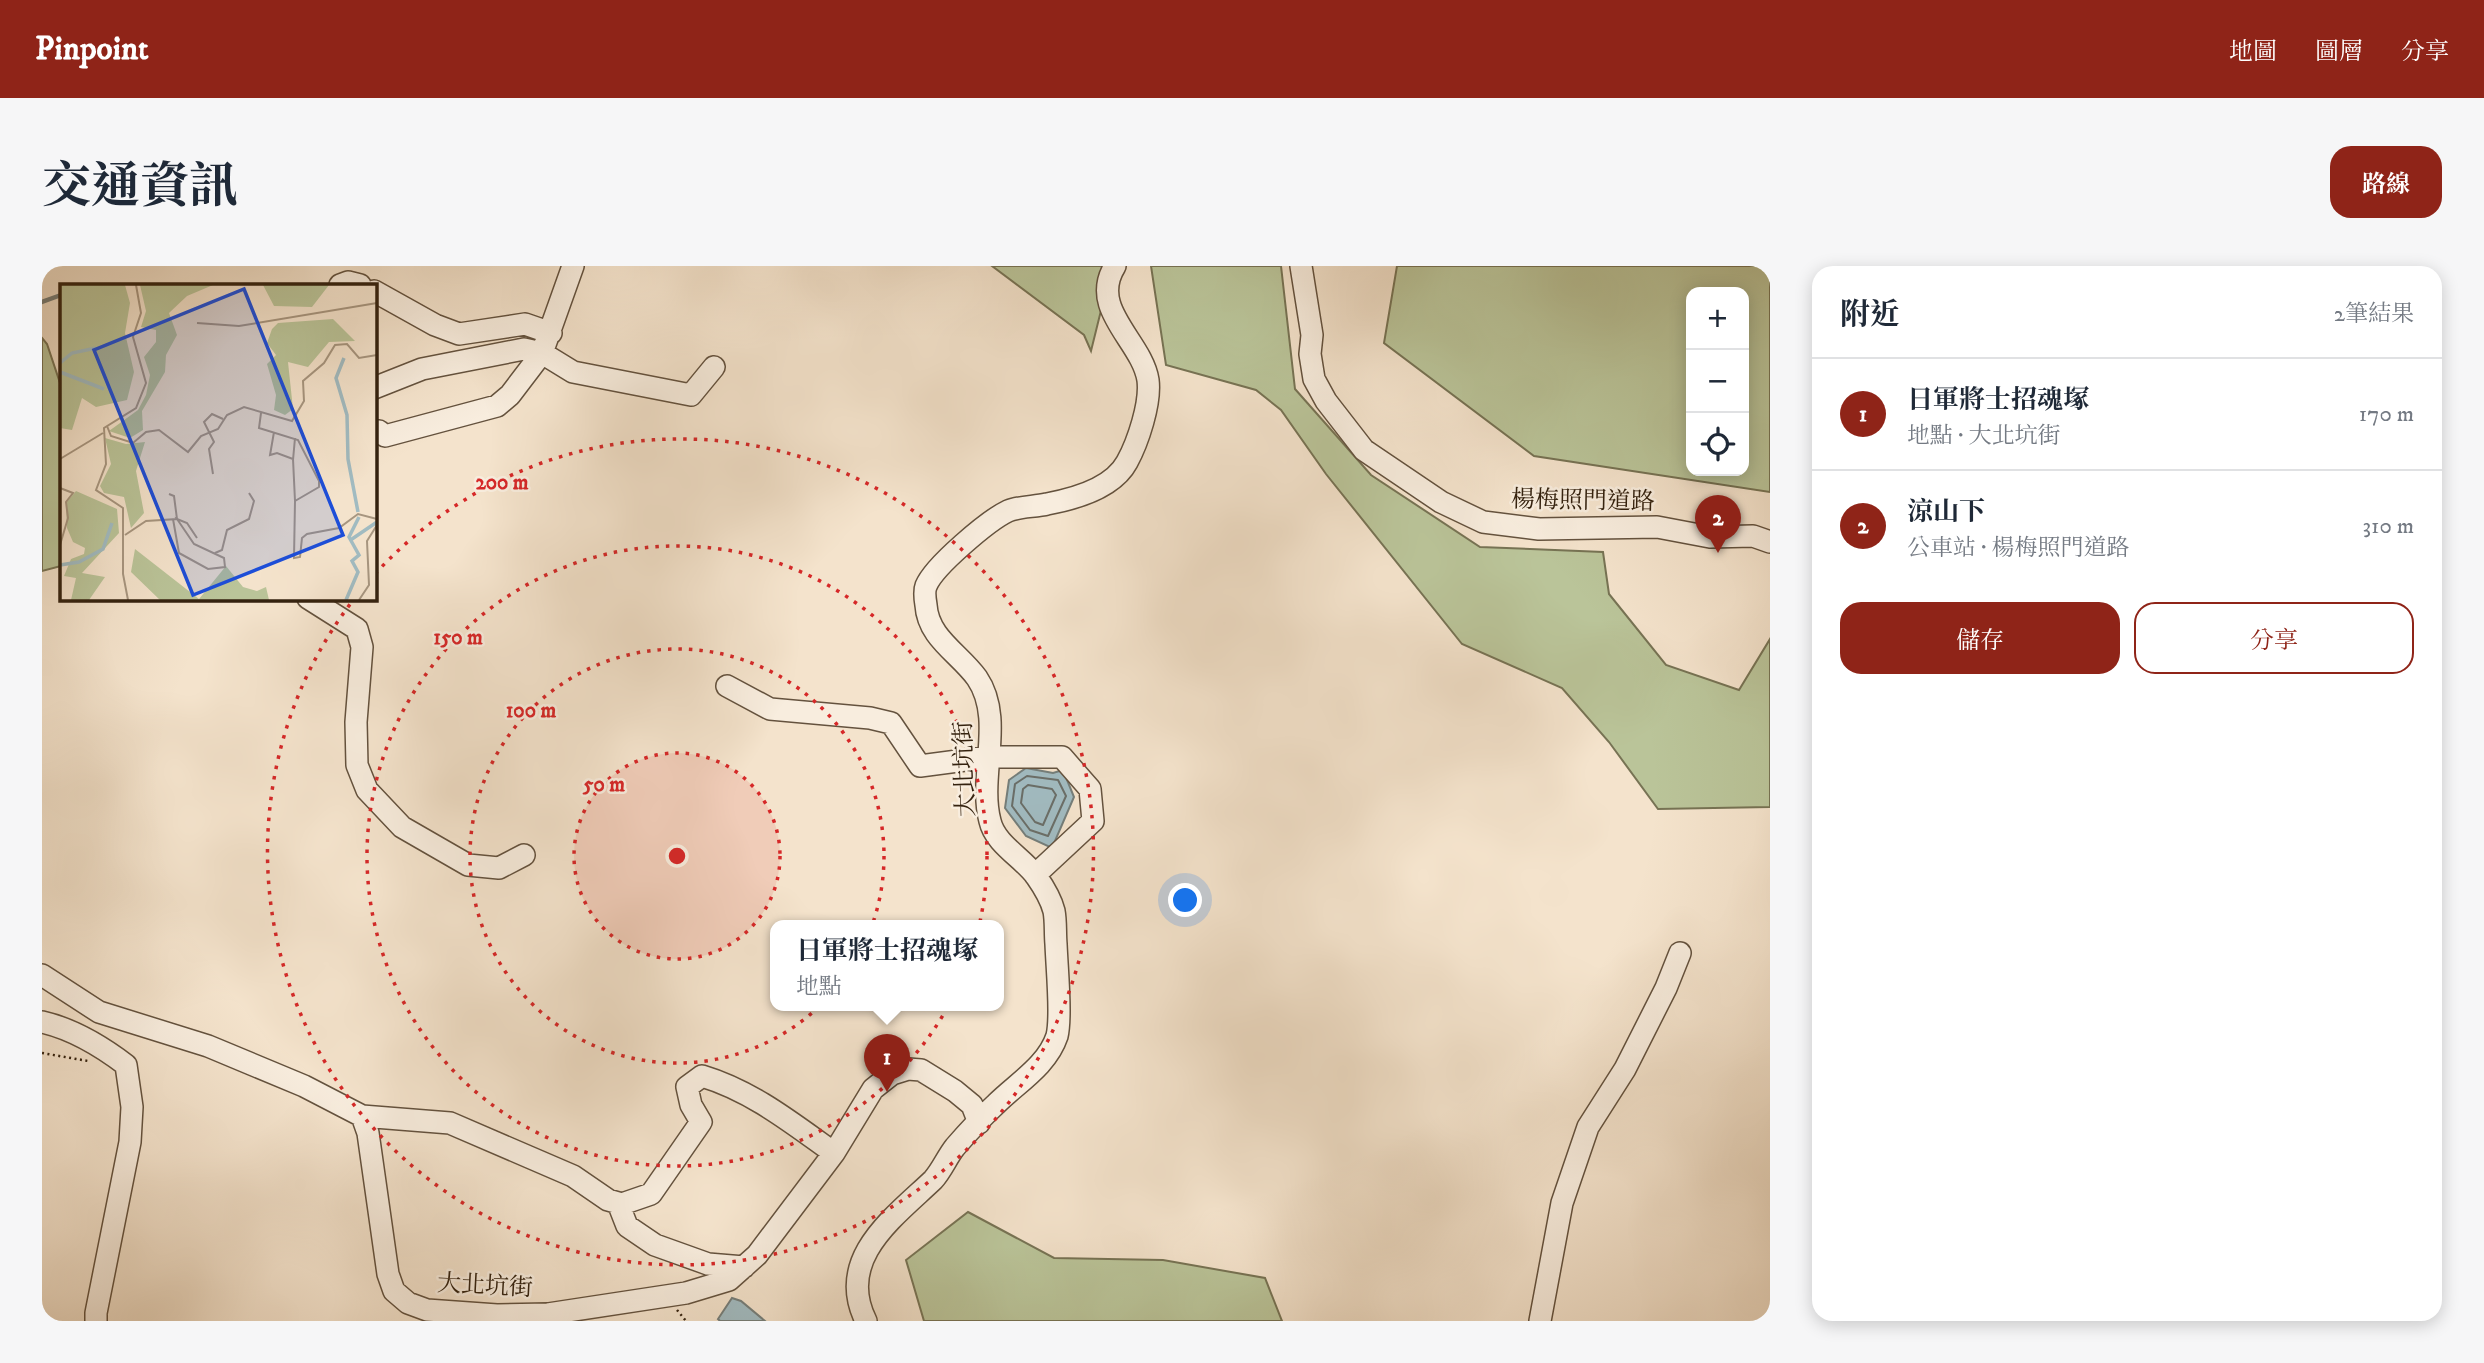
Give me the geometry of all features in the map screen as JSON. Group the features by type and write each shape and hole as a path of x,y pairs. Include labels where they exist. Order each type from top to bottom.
{"street":[{"path":"379,431 385,436 497,406 510,395 547,343 573,266"},
{"name":"大北坑街","path":"866,1321 857,1293 858,1272 865,1253 886,1224 936,1177 954,1149 996,1104 1031,1073 1050,1051 1058,1034 1059,998 1054,911 1035,875 1001,840 990,824 987,797 988,707 978,680 927,621 925,588 938,566 1009,510 1050,504 1080,495 1108,483 1126,465 1144,418 1148,380 1139,358 1116,320 1107,294 1110,273 1115,266"},
{"name":"楊梅照門道路","path":"1301,266 1312,335 1310,354 1314,379 1326,401 1364,450 1441,502 1483,522 1539,529 1657,527 1710,537 1753,536 1770,542"},
{"path":"376,292 435,325 458,334 525,324 547,343 573,372 691,395 714,367"},
{"path":"376,387 422,369 547,343"},
{"path":"311,600 357,629 362,647 356,722 357,765 367,790 402,827 468,865 499,868 524,855"},
{"path":"727,686 771,709 870,718 891,723 920,766 988,757 1062,757 1090,789 1093,821 1035,875"},
{"path":"1539,1321 1562,1203 1588,1127 1625,1069 1666,988 1679,953"},
{"path":"42,975 99,1012 208,1046 304,1086 362,1116 450,1123 573,1176 608,1200 622,1204 651,1194 701,1122 691,1105 687,1087 702,1076 729,1084 834,1153"},
{"path":"42,1022 57,1026 105,1049 126,1065 132,1107 130,1142 96,1321"},
{"name":"大北坑街","path":"362,1116 368,1133 388,1274 394,1291 408,1303 427,1310 498,1315 548,1314 686,1293 729,1280 757,1255 834,1153 873,1089 892,1074 908,1069 921,1070 972,1105 979,1123"},
{"path":"618,1203 627,1226 655,1245 708,1264 744,1267"}],"path":[{"path":"42,1053 97,1062"}],"green space":[{"path":"992,266 1112,266 1091,351 1084,335"},
{"path":"1151,266 1281,266 1295,389 1371,475 1480,547 1603,552 1609,594 1666,665 1739,690 1770,639 1770,807 1658,809 1609,742 1562,688 1462,644 1326,474 1281,410 1256,390 1166,365"},
{"path":"1397,266 1770,266 1770,492 1534,456 1384,343"},
{"path":"42,338 47,344 60,383 60,566 42,571"},
{"path":"968,1212 1054,1258 1163,1260 1265,1278 1282,1321 924,1321 906,1260"}],"water":[{"path":"1026,768 1053,773 1063,770 1074,797 1052,848 1026,836 1005,808 1009,780"},
{"path":"732,1298 741,1301 765,1321 720,1321 718,1319"}],"waterway":[{"path":"42,302 60,295"}],"place":[{"name":"涼山下","path":"1718,553"},
{"name":"日軍將士招魂塚","path":"887,1092"}]}
